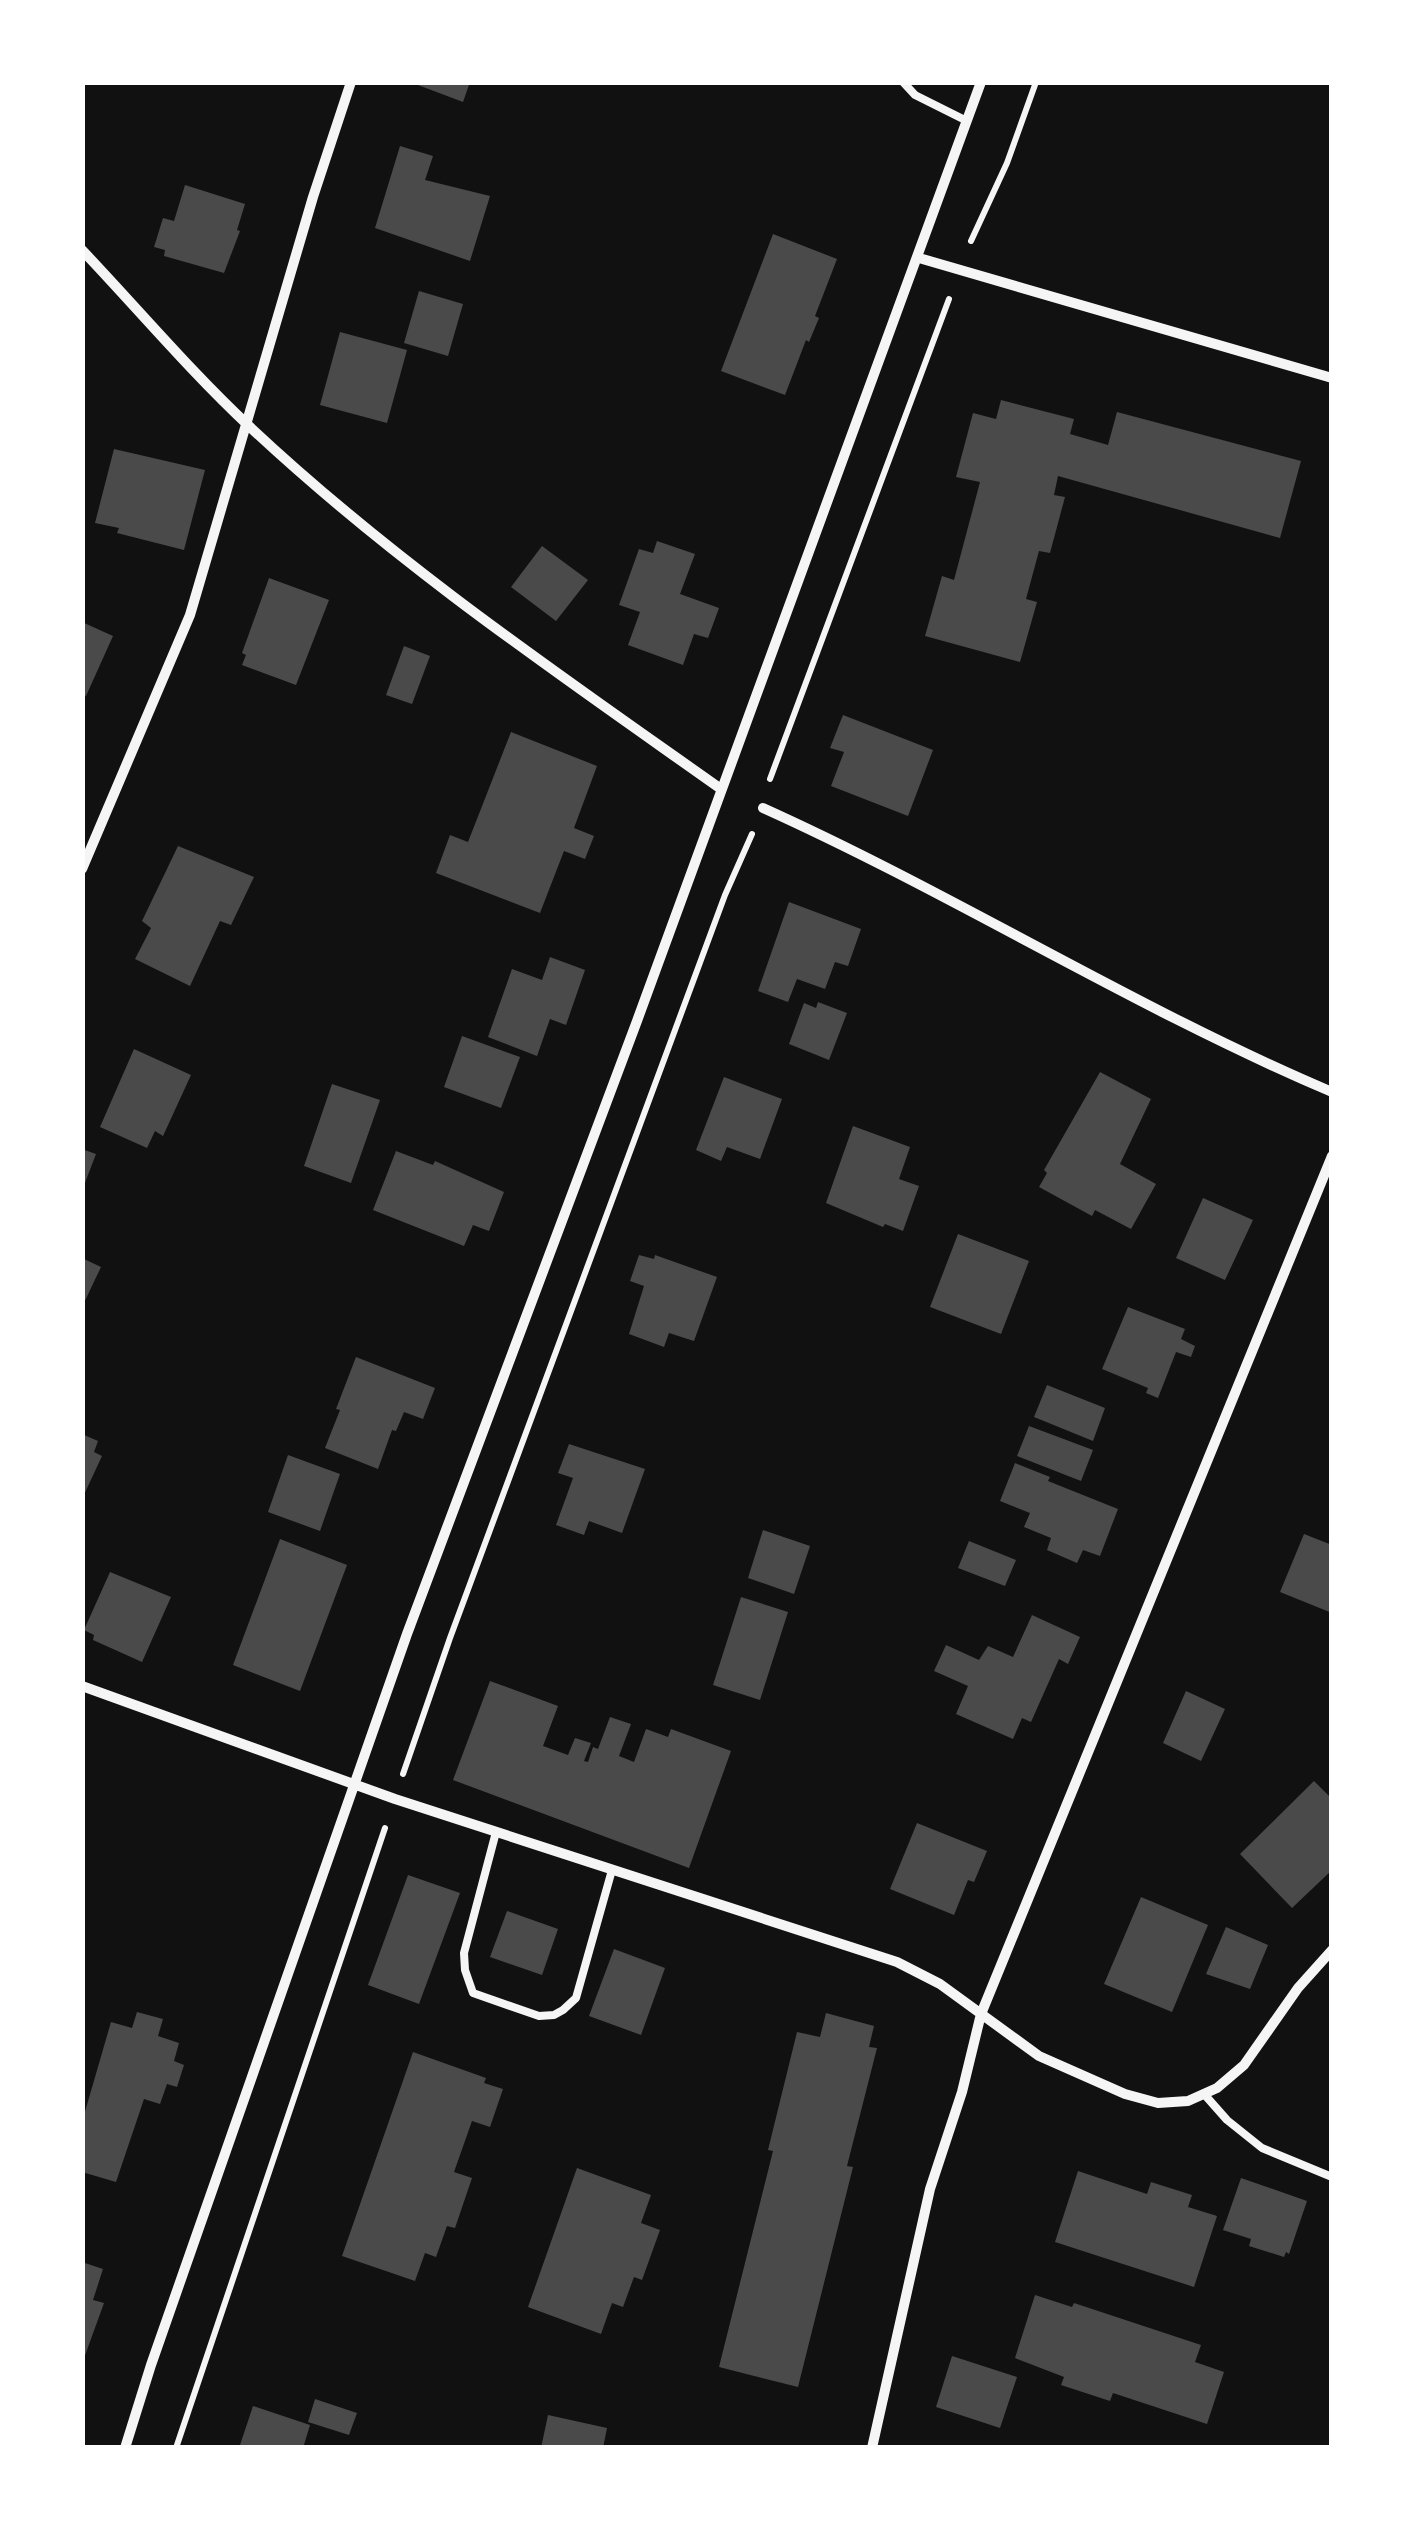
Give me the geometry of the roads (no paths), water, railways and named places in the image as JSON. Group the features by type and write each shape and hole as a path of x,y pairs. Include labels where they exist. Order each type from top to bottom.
{"street":[{"path":"82,869 190,615 313,197 351,82"},
{"path":"125,2448 407,1634 981,82"},
{"path":"82,250 248,426 380,540 514,642 721,790"},
{"path":"918,258 1332,378"},
{"path":"763,808 899,872 1069,965 1275,1068 1332,1092"},
{"path":"872,2448 930,2189 962,2092 981,2014 1332,1156"},
{"path":"82,1686 395,1800 897,1962 940,1984 1039,2056 1125,2094 1158,2103 1188,2101 1204,2094 1244,2065 1298,1988 1332,1950"}],"lane":[{"path":"903,82 915,94 967,121"},
{"path":"496,1832 464,1953 465,1970 474,1993 494,2003 540,2016 554,2015 576,1998 612,1870"},
{"path":"1204,2094 1262,2148 1332,2177"}]}
